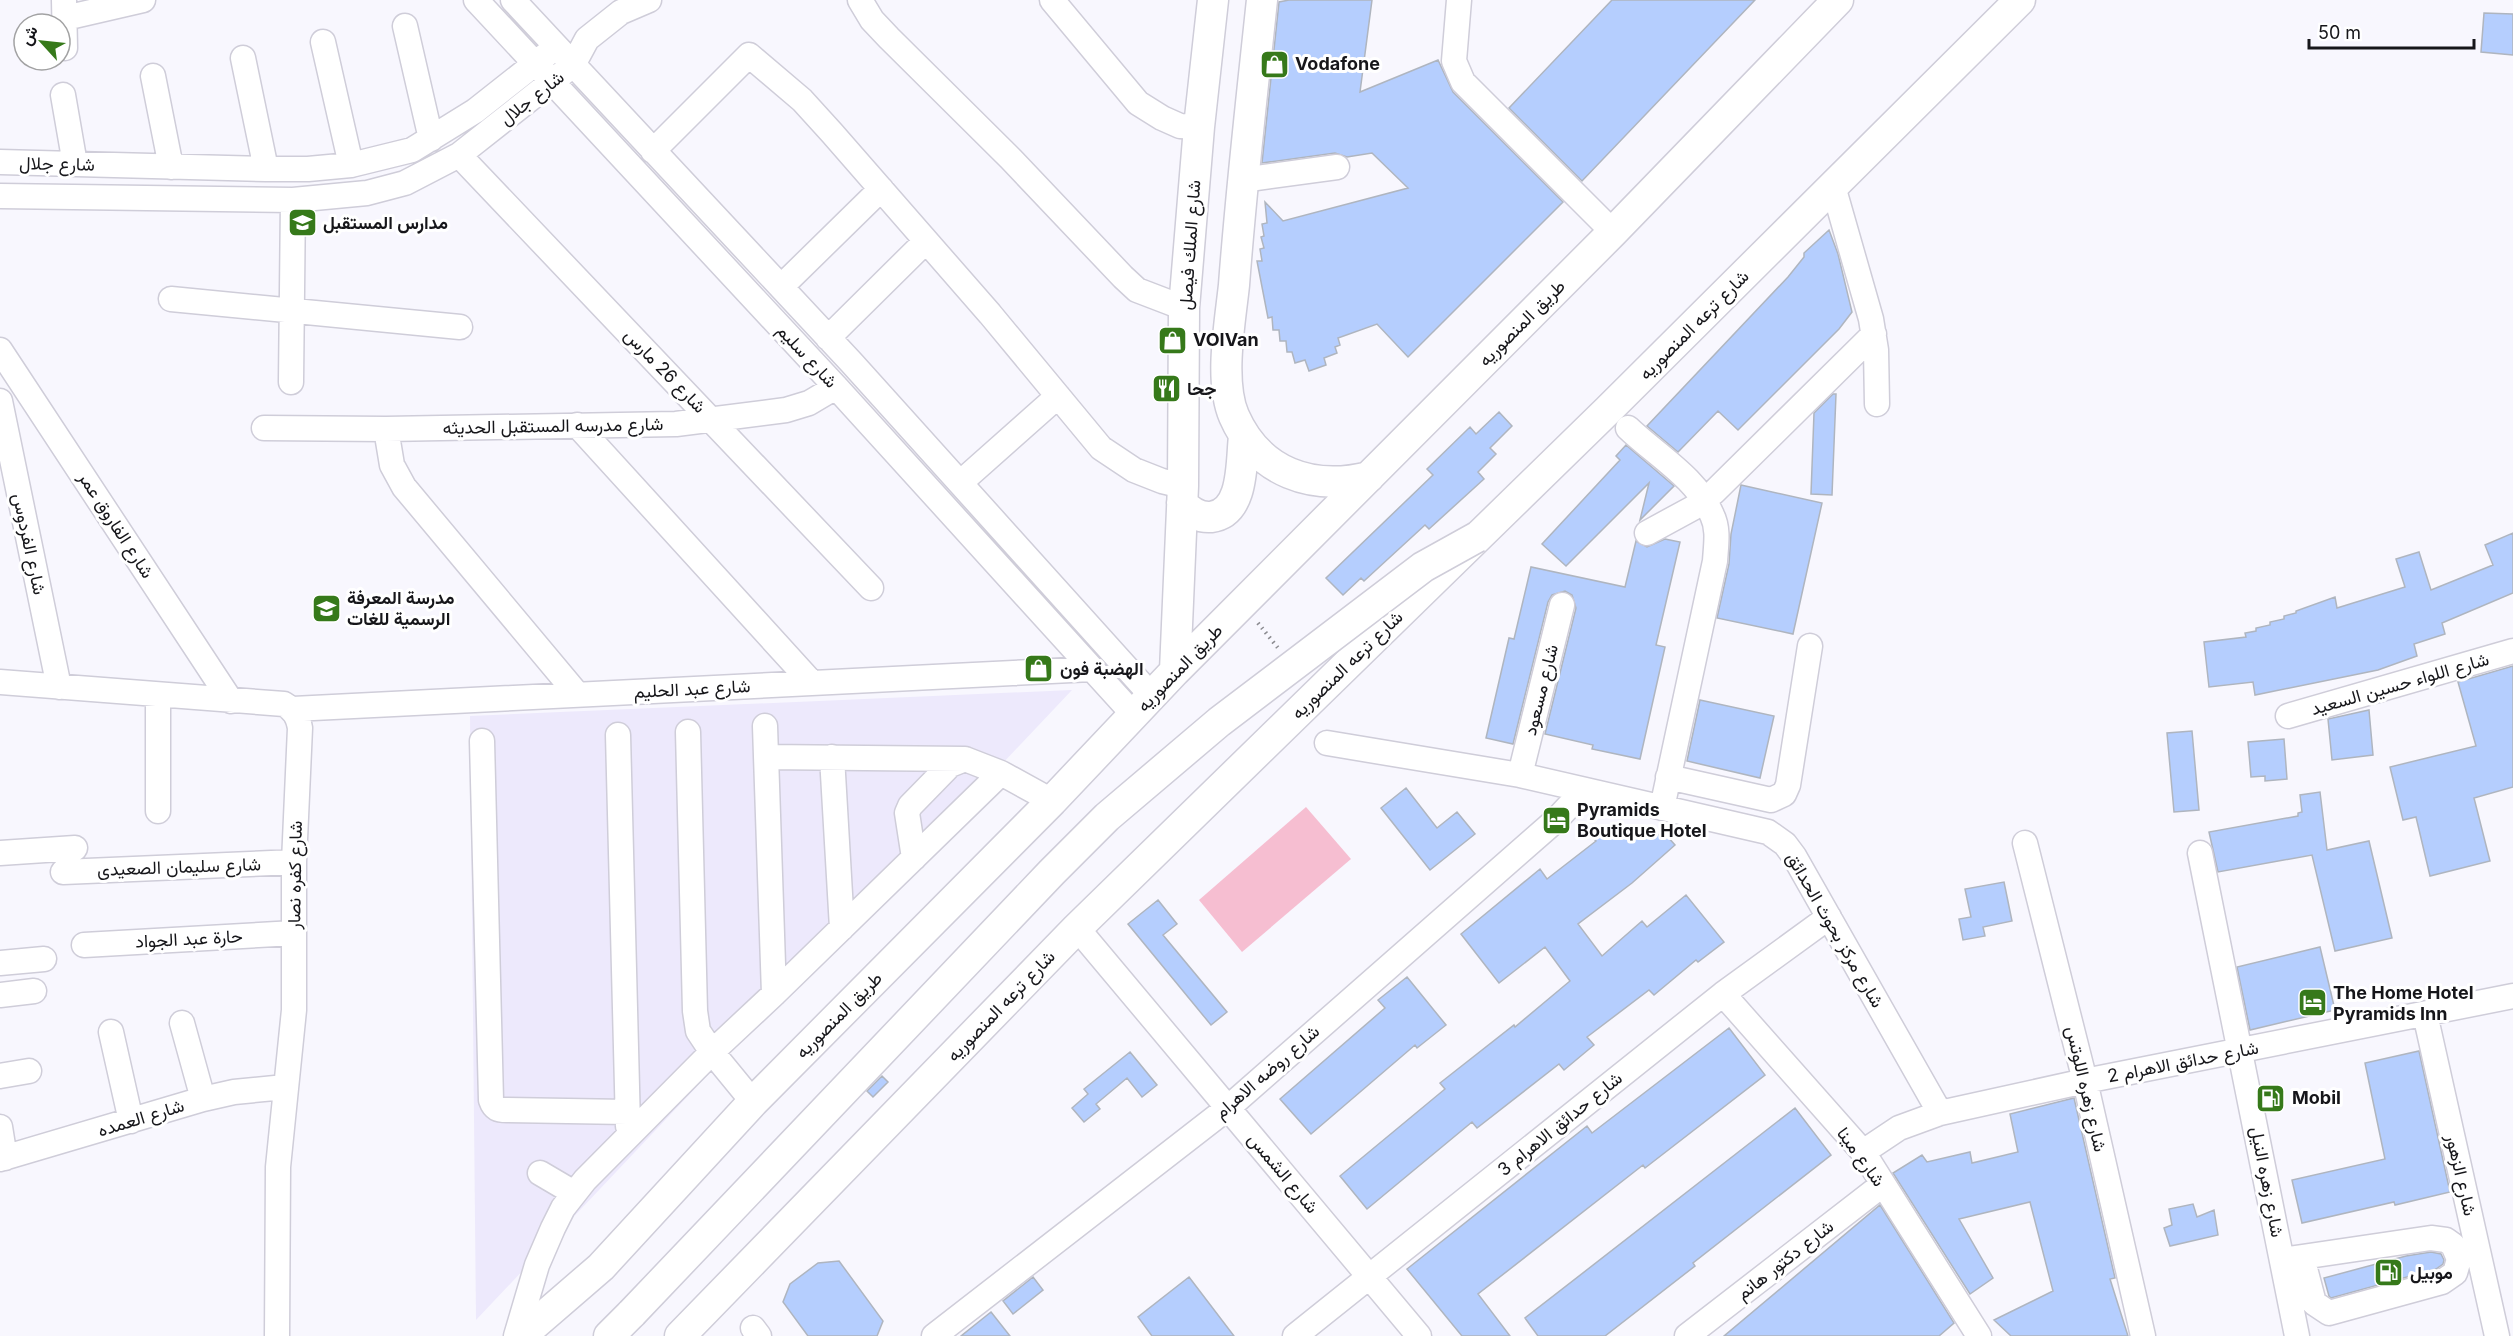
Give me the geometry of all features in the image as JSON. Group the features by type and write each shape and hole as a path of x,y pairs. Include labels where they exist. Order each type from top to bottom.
{"main road":[{"name":"شارع الملك فيصل","path":"1175,671 1183,495 1184,308 1199,127 1213,0"},
{"path":"1262,0 1242,180 1229,344 1228,391 1233,414 1244,436 1259,454 1278,468 1300,478 1334,483 1369,477"},
{"name":"طريق المنصوريه","path":"521,1336 601,1267 753,1102 1052,801 1175,671 1613,232 1838,0"},
{"name":"شارع ترعه المنصوريه","path":"680,1336 1077,928 1477,537 2020,0"},
{"path":"1183,495 1188,510 1202,517 1218,515 1231,506 1238,490 1244,436"},
{"path":"609,1336 1107,817 1219,722 1423,567 1477,537"}],"street":[{"path":"65,9 143,0"},
{"name":"شارع سليم","path":"476,0 836,387 1092,669 1143,706"},
{"name":"شارع سليم","path":"513,0 782,287 960,483 1143,706"},
{"path":"860,0 872,20 888,38 1011,159 1123,277 1137,290 1184,308"},
{"path":"1052,0 1138,104 1180,126 1199,127"},
{"path":"1459,0 1454,61 1463,82 1613,232"},
{"path":"587,39 621,12 638,2"},
{"path":"405,26 431,139"},
{"name":"شارع جلال","path":"0,162 266,169 308,169 351,165 412,150 475,111 556,47 587,39"},
{"name":"شارع جلال","path":"0,196 293,200 367,193 405,183 459,155 553,82 573,65 587,39"},
{"path":"323,42 351,165"},
{"path":"653,151 748,56 802,100 926,241 1101,448 1134,470 1162,481 1183,495"},
{"path":"243,58 266,169"},
{"path":"153,76 171,167"},
{"path":"63,94 75,164"},
{"name":"شارع 26 مارس","path":"459,155 871,588"},
{"path":"1242,180 1337,167"},
{"path":"1833,186 1868,304 1874,334 1877,404"},
{"path":"782,287 881,189"},
{"path":"291,382 293,200"},
{"path":"828,338 926,241"},
{"path":"171,299 460,327"},
{"path":"1647,533 1704,500 1874,334"},
{"name":"شارع الفاروق عمر","path":"0,350 231,701"},
{"name":"شارع مدرسه المستقبل الحديثه","path":"264,428 386,429 676,424 786,410 810,403 836,387"},
{"path":"960,483 1058,396"},
{"name":"شارع الفردوس","path":"0,401 59,687"},
{"path":"577,425 812,683"},
{"path":"1628,428 1694,486 1713,515 1717,532 1715,561 1662,808"},
{"path":"386,429 390,459 404,487 577,694"},
{"name":"شارع مسعود","path":"1520,775 1562,605"},
{"path":"1668,777 1771,800 1784,794 1788,785 1810,646"},
{"name":"شارع اللواء حسين السعيد","path":"2288,716 2513,651"},
{"name":"شارع عبد الحليم","path":"293,710 1092,669"},
{"path":"0,682 284,705 293,710"},
{"path":"158,696 158,811"},
{"name":"شارع كفره نصار","path":"277,1336 278,1167 294,1010 294,862 300,728 293,710"},
{"path":"765,726 774,994"},
{"path":"688,732 694,1011 698,1031 753,1102"},
{"path":"618,735 628,1138"},
{"path":"482,741 493,1107 498,1110 627,1112"},
{"name":"شارع مركز بحوث الحدائق","path":"1327,743 1520,775 1768,832 1785,844 1794,856 1940,1113"},
{"path":"766,757 964,759 1001,773 1052,801"},
{"path":"832,758 842,928"},
{"path":"914,858 907,813 912,801 950,765 964,759"},
{"path":"516,1336 537,1265 552,1228 585,1180 712,1052 1001,773"},
{"name":"شارع روضه الاهرام","path":"934,1336 1229,1107 1556,820 1584,790"},
{"name":"شارع زهره اللوتس","path":"2025,843 2085,1081 2143,1336"},
{"path":"0,853 75,848"},
{"name":"شارع زهره النيل","path":"2200,853 2240,1052 2292,1258 2297,1336"},
{"name":"شارع سليمان الصعيدى","path":"63,872 294,862"},
{"name":"شارع حدائق الاهرام 3","path":"1295,1336 1723,994 1828,917"},
{"name":"شارع الشمس","path":"1077,928 1419,1336"},
{"name":"حارة عبد الجواد","path":"84,945 294,933"},
{"path":"0,963 44,959"},
{"path":"0,995 34,991"},
{"name":"شارع مينا","path":"1723,994 1863,1152 1979,1336"},
{"name":"شارع حدائق الاهرام 2","path":"1863,1152 1899,1128 1940,1113 2085,1081 2513,996"},
{"name":"شارع الزهور","path":"2425,1014 2497,1336"},
{"path":"182,1023 203,1100"},
{"path":"111,1032 131,1121"},
{"path":"0,1076 29,1071"},
{"name":"شارع العمده","path":"3,1159 203,1100 251,1090 285,1087"},
{"path":"0,1127 3,1159"},
{"path":"540,1173 574,1193"},
{"name":"شارع دكتور هانم","path":"1687,1336 1882,1185"},
{"path":"2439,1238 2453,1245 2459,1258 2455,1273 2442,1282 2329,1313 2314,1303 2292,1258 2439,1238"}],"shaded area":[{"path":"1072,690 476,1320 470,716"},
{"path":"1306,807 1351,859 1242,952 1199,900"}],"building":[{"path":"1372,0 1360,92 1438,60 1453,92 1563,202 1408,357 1377,324 1338,338 1340,345 1335,347 1337,353 1324,358 1326,365 1309,371 1305,360 1295,363 1292,352 1287,352 1286,341 1280,341 1279,330 1273,330 1272,317 1268,318 1257,261 1262,261 1260,249 1264,248 1261,237 1264,236 1262,224 1267,223 1265,202 1283,221 1408,188 1372,153 1347,157 1335,153 1262,163 1279,2"},
{"path":"1612,0 1755,0 1582,181 1509,108"},
{"path":"2484,13 2513,14 2513,55 2481,52"},
{"path":"1829,230 1838,254 1852,312 1839,329 1738,430 1718,411 1678,452 1647,426 1788,277 1804,257 1804,253"},
{"path":"1833,394 1836,394 1832,495 1811,494 1814,413"},
{"path":"1499,412 1512,426 1490,448 1496,454 1478,472 1484,479 1429,529 1425,525 1364,581 1361,578 1343,595 1326,578 1433,475 1427,469 1470,427 1476,434"},
{"path":"1626,445 1674,486 1640,520 1649,483 1566,566 1542,544 1620,460 1616,456"},
{"path":"1741,485 1822,503 1793,634 1717,618 1729,564 1731,534"},
{"path":"2513,533 2513,593 2442,623 2445,634 2414,644 2417,656 2378,670 2255,695 2253,682 2209,687 2204,642 2246,637 2245,633 2256,631 2256,628 2270,625 2270,622 2284,619 2284,616 2335,597 2337,608 2405,587 2396,559 2419,552 2431,590 2493,565 2485,545"},
{"path":"1665,539 1680,542 1656,645 1665,647 1640,759 1592,749 1593,745 1545,734 1576,608 1572,595 1565,591 1552,595 1548,602 1513,744 1486,738 1509,638 1514,639 1531,567 1625,587 1636,541 1647,547"},
{"path":"2513,666 2513,787 2474,798 2490,861 2430,876 2416,817 2403,820 2390,767 2476,746 2458,682"},
{"path":"1700,700 1774,716 1760,778 1687,761"},
{"path":"2369,710 2373,755 2332,760 2328,719"},
{"path":"2192,731 2199,810 2174,812 2167,733"},
{"path":"2284,739 2287,779 2265,781 2265,776 2251,777 2248,742"},
{"path":"1406,788 1437,828 1457,812 1475,834 1430,870 1381,808"},
{"path":"2320,792 2327,850 2369,841 2392,938 2335,951 2312,855 2218,872 2209,832 2298,816 2298,813 2302,812 2300,795"},
{"path":"1605,826 1667,836 1675,845 1632,883 1578,924 1602,956 1642,921 1647,927 1686,895 1724,942 1698,962 1696,960 1654,995 1649,990 1587,1037 1594,1045 1564,1070 1559,1064 1477,1128 1472,1122 1367,1209 1340,1176 1445,1089 1440,1083 1514,1025 1515,1027 1570,981 1545,947 1499,983 1461,934 1540,869 1547,879 1596,841 1592,837"},
{"path":"2004,882 2012,921 1983,927 1985,936 1963,940 1959,919 1971,917 1965,889"},
{"path":"1158,900 1177,924 1163,935 1227,1012 1211,1025 1128,924"},
{"path":"2320,947 2335,1010 2250,1030 2237,967"},
{"path":"1407,977 1446,1025 1417,1048 1415,1045 1311,1134 1280,1099 1385,1008 1378,1000"},
{"path":"1729,1028 1765,1075 1645,1168 1643,1165 1478,1294 1510,1336 1462,1336 1407,1269 1587,1126 1592,1133"},
{"path":"2419,1051 2450,1192 2302,1223 2292,1180 2385,1159 2365,1063"},
{"path":"1130,1052 1157,1085 1142,1097 1127,1078 1096,1104 1100,1109 1084,1122 1072,1108 1088,1094 1084,1089"},
{"path":"882,1076 888,1082 873,1097 867,1091"},
{"path":"2074,1098 2115,1278 2110,1279 2128,1336 2011,1336 1994,1320 2053,1291 2030,1202 1959,1219 1993,1278 1970,1294 1893,1173 1922,1155 1927,1162 1970,1152 1972,1163 2018,1152 2010,1114"},
{"path":"1795,1108 1831,1155 1693,1263 1695,1266 1605,1336 1538,1336 1525,1318"},
{"path":"2193,1204 2197,1217 2214,1210 2218,1235 2170,1246 2164,1228 2172,1225 2169,1209"},
{"path":"1880,1205 1954,1323 1939,1336 1724,1336"},
{"name":"موبيل","path":"2431,1252 2441,1254 2444,1260 2443,1264 2436,1269 2331,1298 2329,1296 2324,1278 2406,1256"},
{"path":"839,1261 883,1321 877,1336 808,1336 783,1302 790,1284 818,1263"},
{"path":"1033,1277 1043,1290 1013,1314 1003,1301"},
{"path":"1189,1277 1234,1336 1152,1336 1138,1317"},
{"path":"991,1312 1010,1336 961,1336"}],"place":[{"name":"Vodafone","path":"1274,64"},
{"name":"مدارس المستقبل","path":"302,223"},
{"name":"VOIVan","path":"1172,340"},
{"name":"جحا","path":"1166,389"},
{"name":"مدرسة المعرفة الرسمية للغات","path":"326,608"},
{"name":"الهضبة فون","path":"1039,669"},
{"name":"Pyramids Boutique Hotel","path":"1556,820"},
{"name":"The Home Hotel Pyramids Inn","path":"2312,1003"},
{"name":"Mobil","path":"2271,1098"},
{"name":"موبيل","path":"2389,1273"}]}
